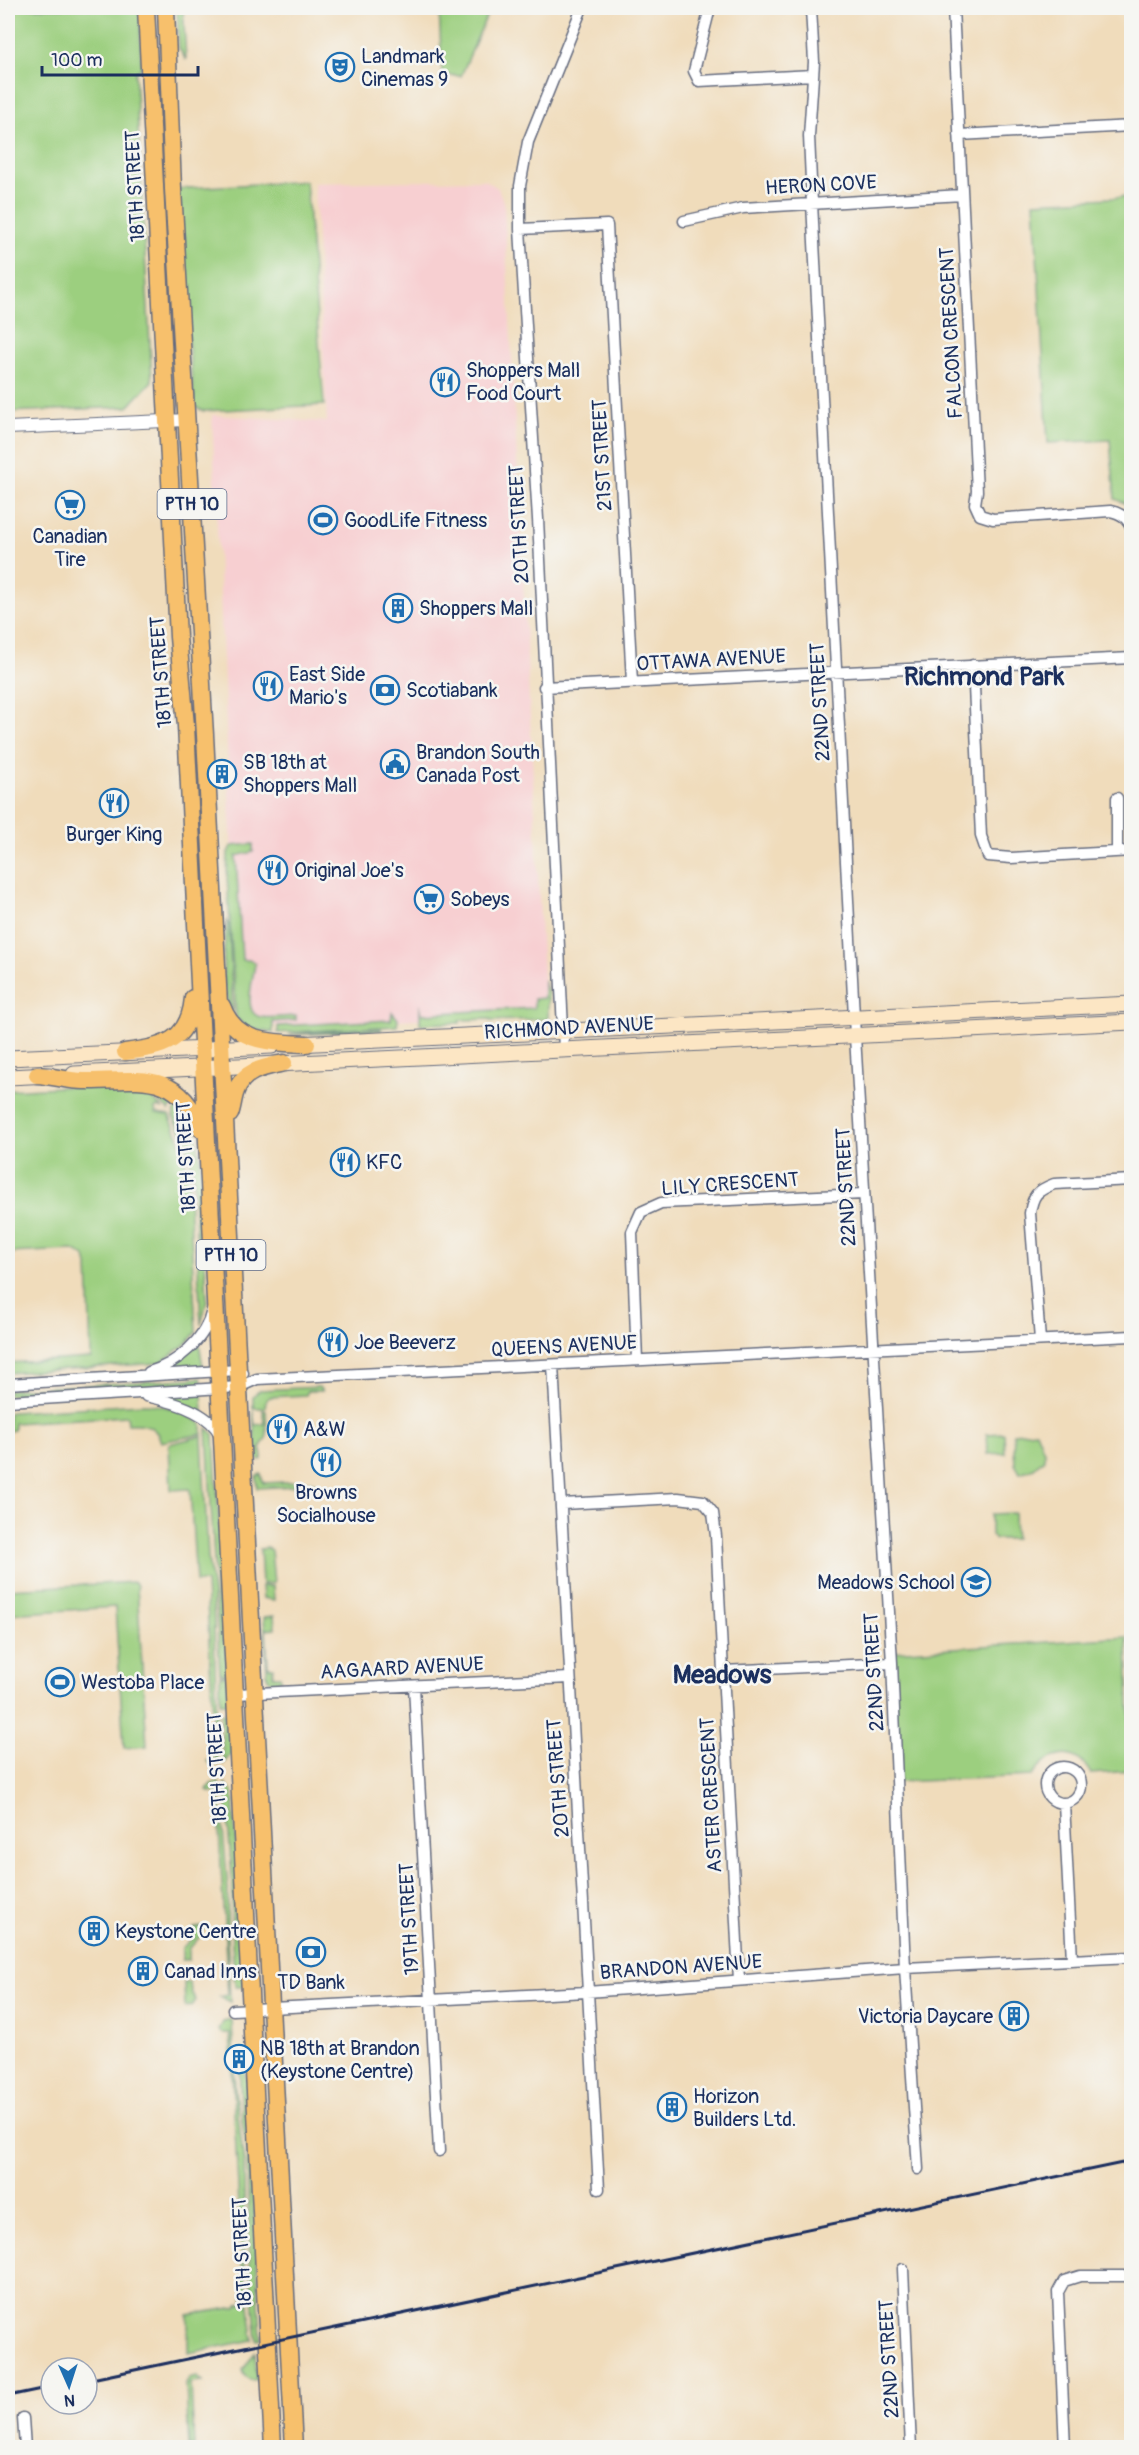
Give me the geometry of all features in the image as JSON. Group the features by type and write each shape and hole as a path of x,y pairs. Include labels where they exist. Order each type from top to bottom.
{"main road":[{"name":"18TH STREET","path":"146,8 178,637 186,726 273,2448"},
{"name":"18TH STREET","path":"166,8 173,189 218,990 294,2448"},
{"path":"125,1052 165,1044 183,1030 191,1011 197,958"},
{"path":"218,990 226,1017 239,1032 264,1040 307,1044"},
{"name":"RICHMOND AVENUE","path":"8,1058 1131,1004"},
{"name":"RICHMOND AVENUE","path":"8,1077 1131,1022"},
{"path":"225,1139 235,1092 241,1082 252,1072 284,1063"},
{"path":"38,1076 77,1081 147,1080 167,1085 181,1095 192,1109 207,1155"}],"street":[{"name":"20TH STREET","path":"564,1049 544,687 538,519 520,229 520,186 528,142 582,8"},
{"path":"710,8 694,71 699,81 813,75"},
{"name":"22ND STREET","path":"811,8 813,75 809,136 812,203 872,1348 892,1663 904,1968 918,2169"},
{"name":"FALCON CRESCENT","path":"953,8 975,458 975,504 980,515 993,519 1110,511 1125,517 1131,528"},
{"path":"959,135 1131,126"},
{"name":"HERON COVE","path":"684,221 743,207 962,195"},
{"name":"21ST STREET","path":"520,229 607,225 632,682"},
{"path":"8,428 187,420"},
{"name":"OTTAWA AVENUE","path":"544,687 1131,658"},
{"path":"973,665 981,836 988,856 1011,858 1131,851"},
{"path":"1117,798 1118,851"},
{"path":"1040,1340 1030,1214 1033,1198 1042,1189 1054,1184 1131,1180"},
{"name":"LILY CRESCENT","path":"637,1360 632,1232 641,1212 661,1203 864,1194"},
{"path":"128,1377 167,1365 194,1342 211,1315 214,1285"},
{"name":"QUEENS AVENUE","path":"238,1378 257,1379 1131,1336"},
{"name":"20TH STREET","path":"553,1365 599,2188"},
{"path":"8,1384 128,1377 219,1380 238,1378"},
{"path":"8,1401 131,1393 238,1378"},
{"path":"131,1393 172,1402 200,1416 218,1430 222,1449"},
{"name":"ASTER CRESCENT","path":"562,1504 678,1498 703,1501 713,1513 739,1980"},
{"path":"723,1671 892,1663"},
{"name":"AAGAARD AVENUE","path":"235,1694 570,1678"},
{"name":"19TH STREET","path":"414,1686 439,2151"},
{"path":"1064,1803 1072,1960"},
{"name":"BRANDON AVENUE","path":"233,2010 587,1992 904,1968 1131,1957"},
{"name":"22ND STREET","path":"903,2269 911,2448"},
{"path":"1065,2448 1058,2292 1064,2281 1080,2276 1131,2276"},
{"path":"23,2418 25,2448"}],"shaded area":[{"name":"Shoppers Mall","path":"485,180 498,188 504,203 545,1013 254,1027 239,1014 212,415 327,422 314,183"}],"green space":[{"path":"8,8 140,8 141,68 135,73 152,381 128,407 8,412"},
{"path":"177,8 183,8 186,60 179,48"},
{"path":"439,8 490,8 461,76 442,75"},
{"path":"306,181 324,405 203,411 195,407 194,400 173,189"},
{"path":"1130,197 1132,226 1131,506 1115,499 1110,440 1048,443 1034,202"},
{"path":"253,844 253,852 236,856 242,960 251,960 255,964 250,994 251,1009 261,1017 296,1016 296,1020 273,1022 273,1033 246,1028 236,1017 227,876 228,852 232,846"},
{"path":"227,921 233,1012 228,1002 224,980"},
{"path":"544,980 548,994 548,1019 460,1020 460,1023 420,1024 420,1005 422,1014 534,1008 534,999 544,998"},
{"path":"392,1012 398,1019 397,1026 278,1033 278,1026 391,1020"},
{"path":"381,1029 382,1031 289,1035 317,1032"},
{"path":"142,1082 176,1098 169,1111"},
{"path":"115,1084 142,1090 163,1109 157,1107 156,1113 169,1115 180,1141 188,1174 196,1332 187,1343 160,1363 8,1373 8,1363 91,1358 88,1264 84,1256 73,1250 8,1253 8,1090"},
{"path":"179,1101 196,1135 200,1157 207,1300 201,1325 193,1173 185,1139 173,1116"},
{"path":"199,1344 203,1366 173,1368 172,1366"},
{"path":"201,1378 202,1383 8,1395 8,1390"},
{"path":"319,1387 322,1391 308,1391 306,1395 270,1397 266,1400 265,1408 253,1408 253,1396 260,1390"},
{"path":"202,1394 203,1413 170,1398 170,1396"},
{"path":"142,1404 166,1407 188,1415 202,1424 202,1434 161,1442 156,1432 149,1426 128,1424 127,1416 14,1423 14,1430 8,1431 8,1413 12,1412"},
{"path":"263,1410 266,1411 267,1436 261,1447 262,1459 260,1460 256,1459 253,1411 255,1425 264,1424"},
{"path":"207,1428 214,1434 227,1674 220,1674"},
{"path":"1036,1431 1044,1451 1044,1459 1034,1468 1020,1473 1015,1464 1013,1433"},
{"path":"1004,1433 1005,1453 988,1454 987,1434"},
{"path":"202,1436 208,1557 213,1594 218,1765 211,1765 207,1761 215,1758 206,1582 196,1582 190,1489 171,1490 169,1444"},
{"path":"261,1474 263,1483 311,1481 318,1485 257,1488 256,1476"},
{"path":"1014,1513 1015,1539 995,1539 991,1535 991,1514"},
{"path":"260,1549 271,1550 274,1583 262,1584"},
{"path":"135,1582 147,1746 124,1748 115,1607 8,1614 8,1589"},
{"path":"262,1586 273,1586 274,1600 263,1598"},
{"path":"274,1616 275,1628 266,1629 268,1667 273,1667 273,1676 280,1676 282,1681 272,1682 268,1679 267,1674 264,1617"},
{"path":"1127,1637 1131,1771 1091,1774 1077,1759 1062,1756 1053,1757 1038,1768 1032,1776 897,1782 891,1652"},
{"path":"220,1676 227,1676 229,1703 220,1703"},
{"path":"229,1713 231,1754 223,1764 221,1714"},
{"path":"219,1782 228,1890 230,2002 220,1997 228,1995 217,1792 207,1790 211,1784"},
{"path":"225,1783 233,1792 243,1987 235,1987 231,1927 233,1889"},
{"path":"204,1927 203,1933 189,1949 189,1960 182,1960 182,1948 194,1937 194,1928"},
{"path":"190,1982 191,1992 196,2000 192,2006 185,2007 184,1983"},
{"path":"232,2020 235,2090 244,2165 245,2270 253,2340 188,2353 188,2315 237,2307 238,2304 244,2303 230,2033 222,2033 219,2030 223,2022"},
{"path":"239,2062 242,2062 247,2083 261,2339 257,2340 250,2267 247,2151 242,2119"},
{"path":"255,2352 257,2380 252,2380 245,2375 243,2370"},
{"path":"197,2377 203,2382 191,2383 194,2447 189,2447 186,2384 189,2379"}],"railway":[{"path":"99,2377 1132,2161"},
{"path":"8,2396 39,2390"}],"place":[{"name":"Landmark Cinemas 9","path":"340,67"},
{"name":"Shoppers Mall Food Court","path":"445,382"},
{"name":"Canadian Tire","path":"70,505"},
{"name":"GoodLife Fitness","path":"323,520"},
{"name":"Shoppers Mall","path":"398,608"},
{"name":"East Side Mario's","path":"268,686"},
{"name":"Scotiabank","path":"385,690"},
{"name":"Brandon South Canada Post","path":"395,764"},
{"name":"SB 18th at Shoppers Mall","path":"222,774"},
{"name":"Burger King","path":"114,803"},
{"name":"Original Joe's","path":"273,870"},
{"name":"Sobeys","path":"429,899"},
{"name":"KFC","path":"345,1162"},
{"name":"Joe Beeverz","path":"333,1342"},
{"name":"A&W","path":"282,1429"},
{"name":"Browns Socialhouse","path":"326,1462"},
{"name":"Meadows School","path":"976,1582"},
{"name":"Westoba Place","path":"60,1682"},
{"name":"Keystone Centre","path":"94,1931"},
{"name":"TD Bank","path":"311,1952"},
{"name":"Canad Inns","path":"143,1971"},
{"name":"Victoria Daycare","path":"1014,2016"},
{"name":"NB 18th at Brandon (Keystone Centre)","path":"239,2059"},
{"name":"Horizon Builders Ltd.","path":"672,2107"}],"district":[{"name":"Richmond Park","path":"984,677"},
{"name":"Meadows","path":"722,1675"}]}
